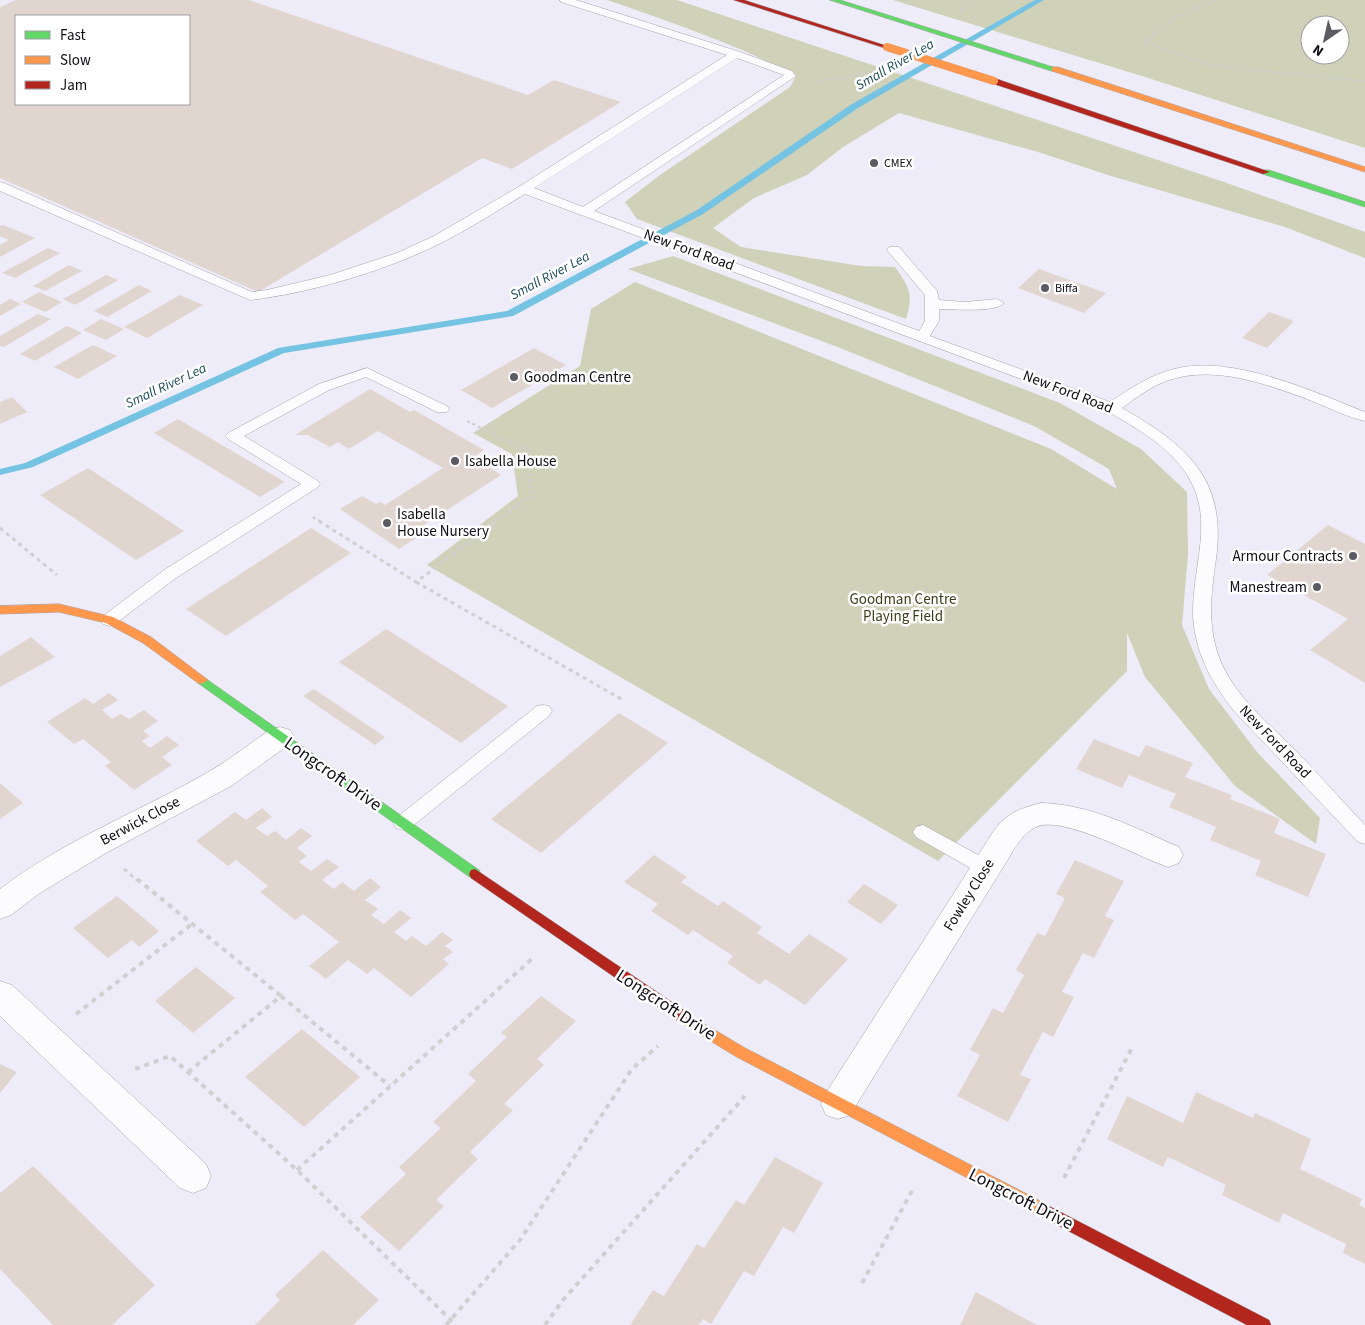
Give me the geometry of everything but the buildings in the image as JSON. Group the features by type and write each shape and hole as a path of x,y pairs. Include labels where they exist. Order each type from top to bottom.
{"main road":[{"path":"737,0 994,81 1365,205"},
{"path":"833,0 1027,60 1365,170"},
{"name":"Longcroft Drive","path":"0,610 59,608 109,620 148,640 280,737 560,934 687,1020 838,1104 1263,1325"}],"street":[{"name":"Berwick Close","path":"0,906 29,884 104,840 221,778 280,737"},
{"name":"Fowley Close","path":"838,1104 1006,836 1025,819 1043,813 1064,815 1168,856"},
{"path":"0,995 193,1176"}],"lane":[{"path":"565,0 774,66 790,76 585,211"},
{"path":"0,186 250,296 334,278 402,256 439,240 524,189 736,54"},
{"name":"New Ford Road","path":"524,189 923,336 1112,408 1159,436 1197,476 1205,491 1211,514 1201,614 1210,657 1222,682 1243,710 1365,837"},
{"path":"894,250 932,294 932,321 923,336"},
{"path":"932,304 965,306 997,303"},
{"path":"1112,408 1154,380 1196,370 1244,374 1365,417"},
{"path":"109,620 170,574 312,484 233,436 324,387 367,372 442,409"},
{"path":"403,823 543,712"},
{"path":"922,832 986,868"}],"path":[{"path":"963,10 974,0"},
{"path":"1215,0 1172,19 1145,42 1208,65 1365,81"},
{"path":"817,81 857,76 870,72"},
{"path":"416,582 531,494 528,451 442,409"},
{"path":"287,501 416,582 623,700"},
{"path":"0,528 69,585 59,608"},
{"path":"104,840 121,867 390,1086"},
{"path":"45,1038 192,924"},
{"path":"297,1170 560,934"},
{"path":"188,1072 281,996"},
{"path":"446,1325 520,1240 632,1069 687,1020"},
{"path":"1047,1212 1132,1046"},
{"path":"94,1084 170,1056 297,1170 452,1319 456,1325"},
{"path":"545,1325 563,1300 737,1107 766,1065"},
{"path":"862,1283 933,1153"}],"green space":[{"path":"607,0 677,0 1224,182 1365,232 1365,258 1285,227 1108,175 1038,152 899,113 843,147 807,175 754,198 713,228 741,247 861,266 895,267 909,291 910,303 906,319 637,219 625,202 660,175 790,87 796,76 727,44"},
{"path":"893,0 1365,0 1365,148 1145,77"},
{"name":"Goodman Centre Playing Field","path":"673,256 1060,403 1141,449 1187,492 1188,554 1182,625 1209,689 1257,752 1320,818 1316,844 1235,786 1145,677 1127,633 1127,671 938,861 427,565 518,496 512,454 473,433 580,366 591,309 635,282 1051,449 1117,489 1109,469 1034,426 835,346 628,269"}],"waterway":[{"name":"Small River Lea","path":"0,472 29,465 282,350 510,314 700,212 855,106 1040,0"}],"traffic: fast":[{"path":"833,0 1055,69"},
{"path":"1266,172 1365,205"},
{"path":"202,680 475,874"}],"traffic: slow":[{"path":"887,47 994,81"},
{"path":"1055,69 1365,170"},
{"path":"0,610 59,608 109,620 147,640 202,680"},
{"path":"683,1017 740,1052 1043,1210"}],"traffic: jam":[{"path":"737,0 887,47"},
{"path":"994,81 1266,172"},
{"path":"475,874 683,1017"},
{"path":"1043,1210 1263,1325"}],"place":[{"name":"CMEX","path":"874,163"},
{"name":"Biffa","path":"1045,288"},
{"name":"Goodman Centre","path":"514,377"},
{"name":"Isabella House","path":"455,461"},
{"name":"Isabella House Nursery","path":"387,523"},
{"name":"Armour Contracts","path":"1353,556"},
{"name":"Manestream","path":"1317,587"}]}
